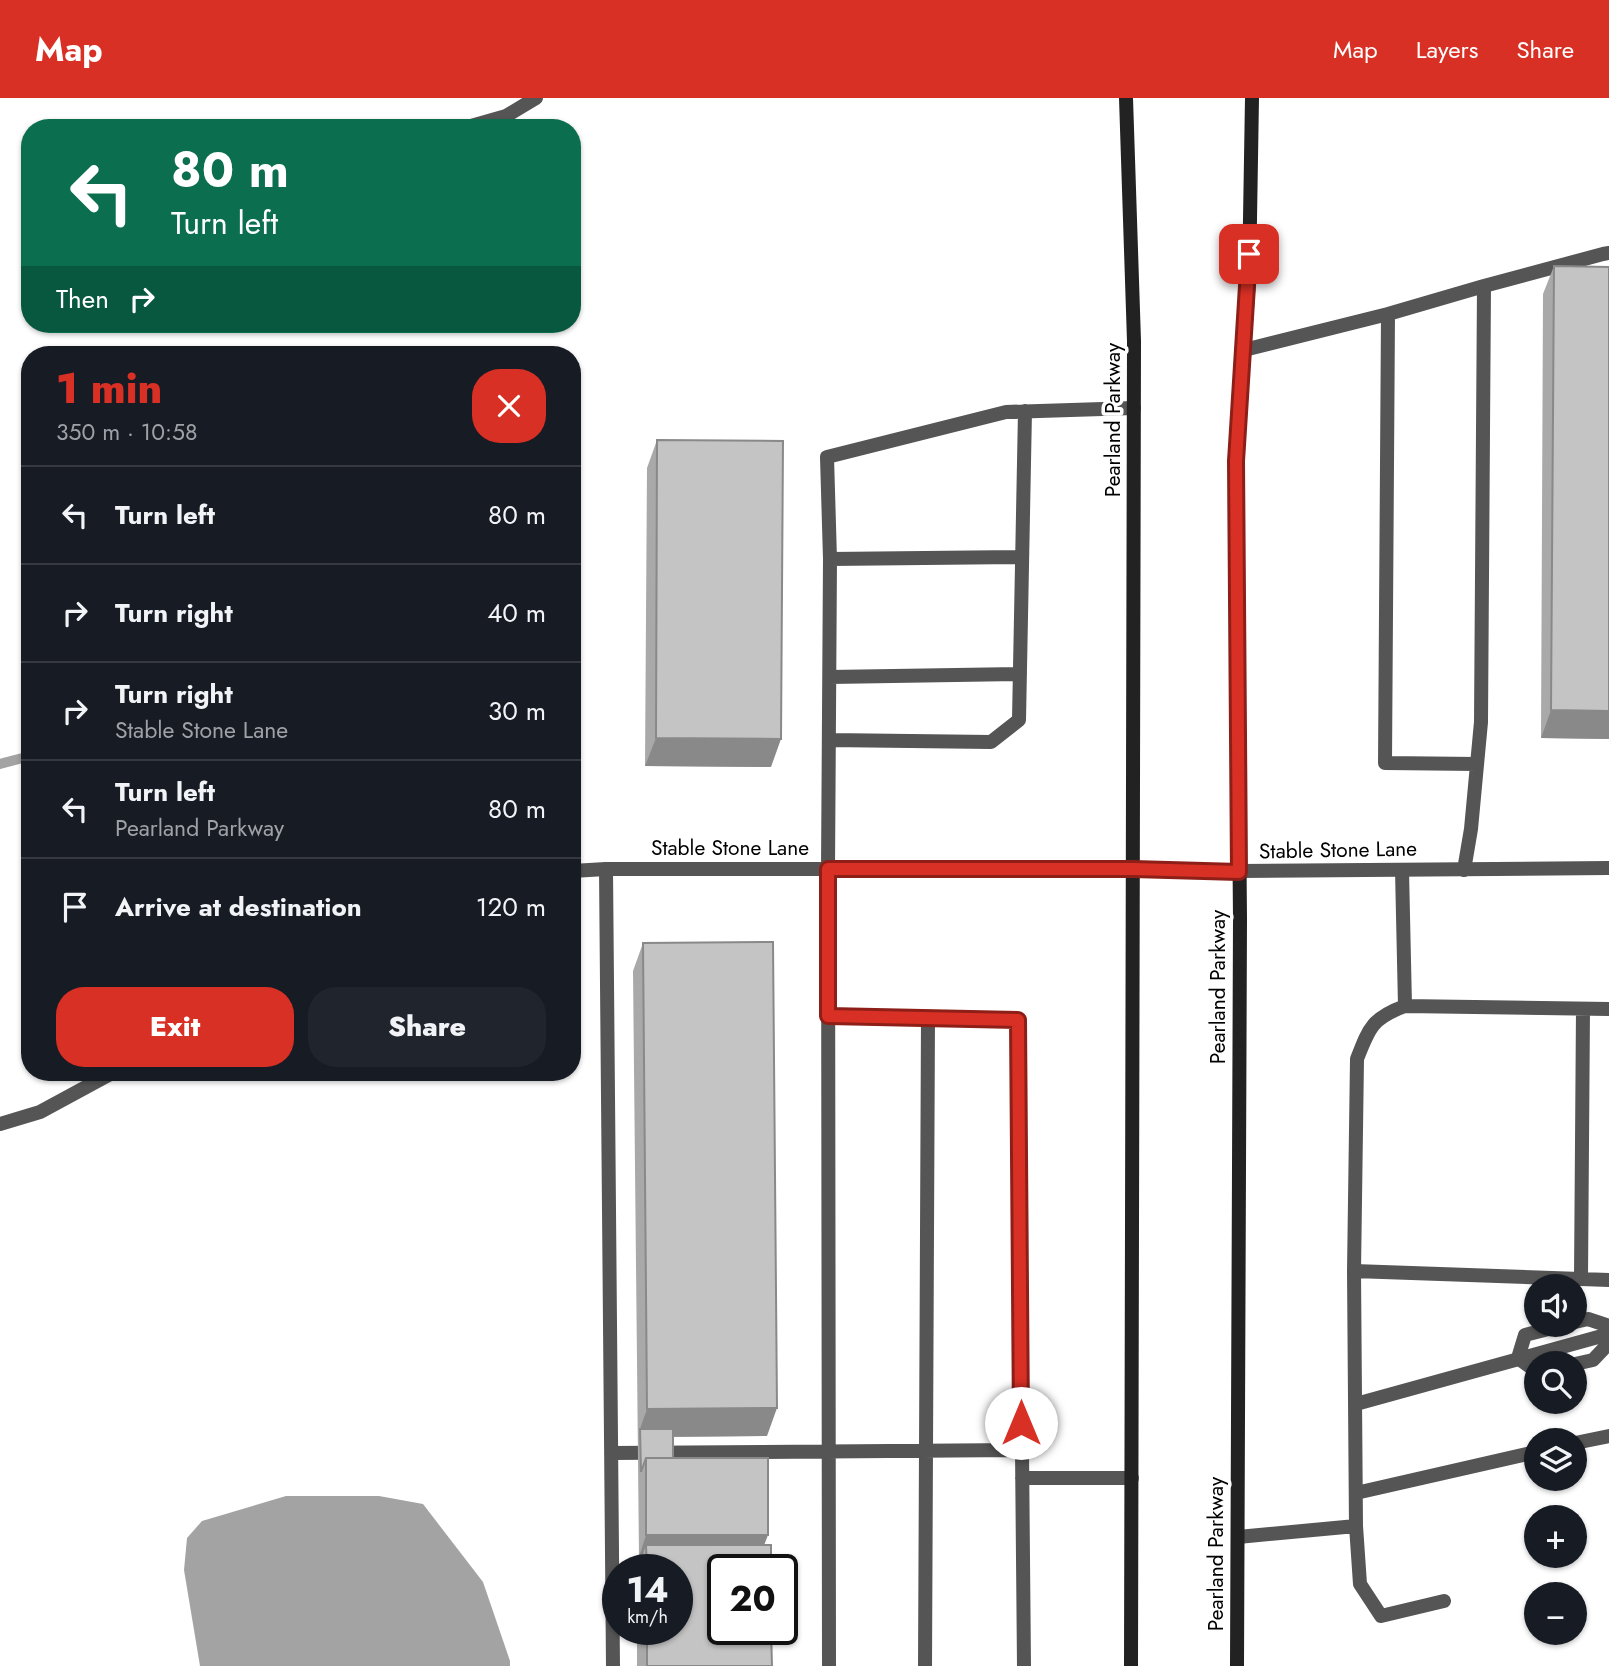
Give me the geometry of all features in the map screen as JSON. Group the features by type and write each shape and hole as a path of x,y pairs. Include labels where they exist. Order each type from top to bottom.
{"main road":[{"name":"Pearland Parkway","path":"1126,98 1134,341 1131,1666"},
{"name":"Pearland Parkway","path":"1237,1666 1239,872 1236,461 1248,280 1252,98"}],"street":[{"path":"496,119 506,116 536,98"},
{"path":"1244,350 1388,314 1609,253"},
{"path":"1464,870 1471,830 1481,722 1484,286"},
{"path":"1388,314 1385,763 1478,764"},
{"path":"829,1666 830,559 827,457 1006,412 1134,408"},
{"path":"829,740 991,742 1019,720 1025,411"},
{"path":"830,559 1022,557"},
{"path":"830,677 1020,674"},
{"name":"Stable Stone Lane","path":"581,870 1133,869 1239,872 1609,868"},
{"path":"606,869 613,1666"},
{"path":"1402,870 1405,1006"},
{"path":"1444,1601 1381,1616 1360,1584 1356,1526 1354,1271 1357,1059 1368,1029 1386,1013 1405,1006 1609,1009"},
{"path":"1581,1274 1583,1009"},
{"path":"828,1016 1018,1020 1024,1666"},
{"path":"925,1666 928,1018"},
{"path":"0,1124 40,1112 97,1081"},
{"path":"1354,1271 1524,1277"},
{"path":"1587,1279 1609,1280"},
{"path":"1587,1319 1609,1326"},
{"path":"1356,1404 1609,1334"},
{"path":"1518,1359 1524,1337"},
{"path":"1587,1361 1593,1360 1609,1343"},
{"path":"1518,1359 1524,1363"},
{"path":"1587,1441 1609,1436"},
{"path":"611,1453 1022,1450"},
{"path":"1356,1493 1524,1455"},
{"path":"1022,1478 1132,1478"},
{"path":"1238,1537 1356,1526"}],"shaded area":[{"path":"286,1496 379,1496 423,1504 483,1582 510,1666 200,1666 184,1570 187,1538 202,1521"}],"building":[{"path":"1554,266 1609,267 1609,711 1551,710"},
{"path":"657,440 783,441 781,739 656,738"},
{"path":"773,942 777,1408 647,1409 643,943"},
{"path":"640,1429 673,1429 673,1458 646,1458 641,1472"},
{"path":"646,1458 768,1458 768,1535 646,1535"},
{"path":"646,1545 771,1545 771,1554 707,1554 707,1645 771,1645 772,1666 647,1666 647,1645 693,1645 693,1554 646,1554"}],"waterway":[{"path":"0,764 21,758"}],"route":[{"path":"1021,1423 1018,1020 828,1016 828,869 1133,869 1239,872 1236,461 1249,254"}]}
